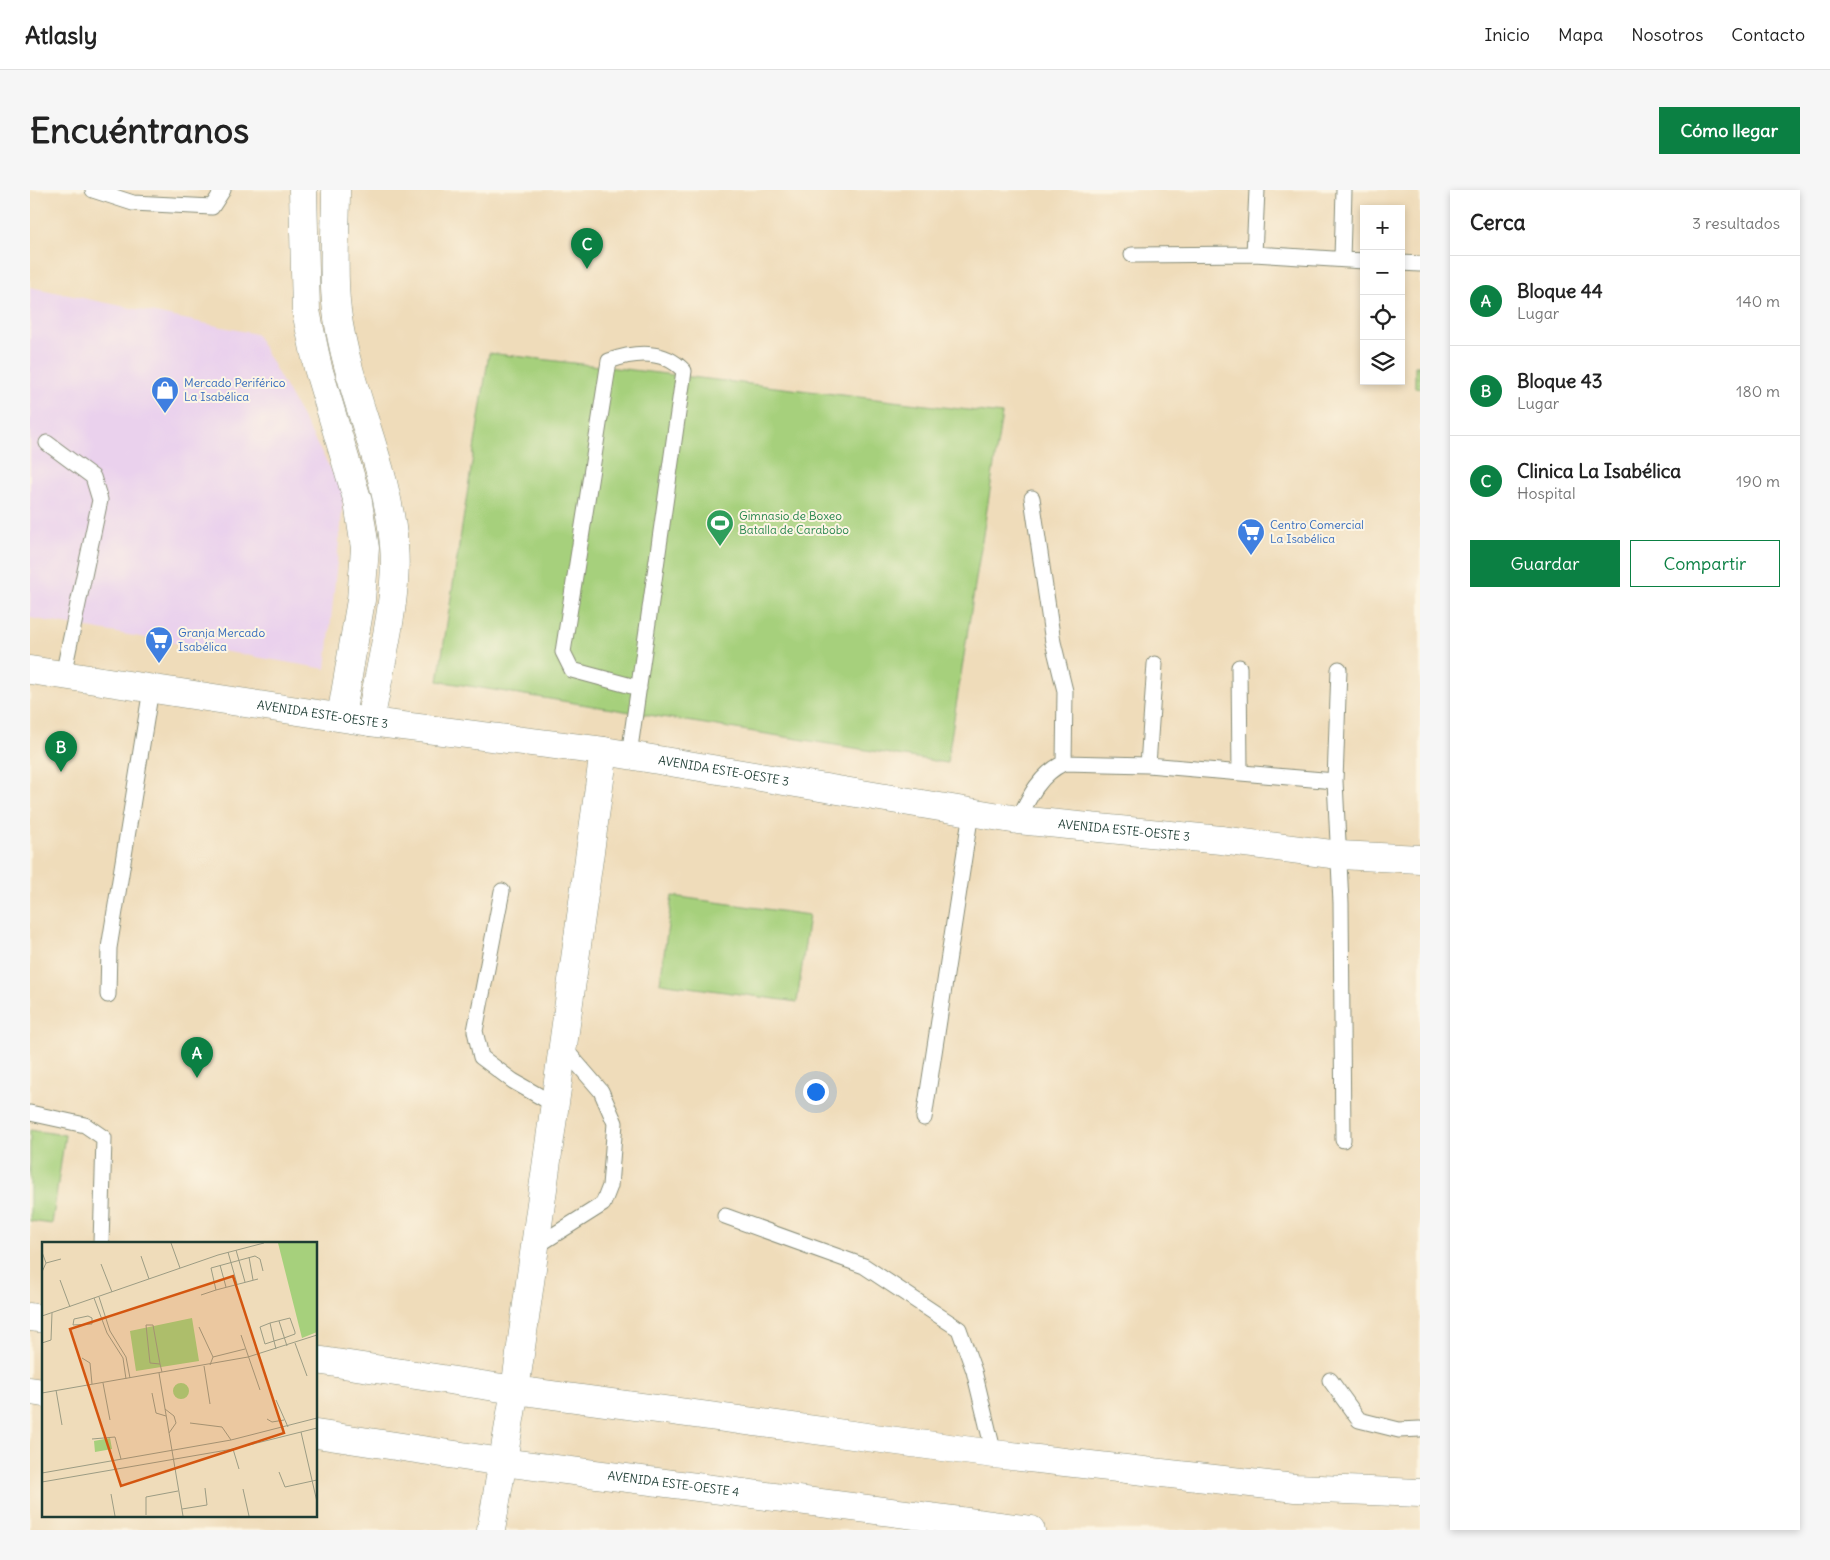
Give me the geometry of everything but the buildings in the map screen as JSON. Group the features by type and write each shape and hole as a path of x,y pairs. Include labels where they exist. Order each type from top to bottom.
{"street":[{"path":"303,190 306,311 318,368 358,502 364,548 361,600 341,717"},
{"path":"336,190 337,310 349,367 388,502 395,547 392,599 370,722"},
{"name":"AVENIDA ESTE-OESTE 3","path":"30,670 370,722 617,753 1018,820 1221,840 1338,855 1420,859"},
{"path":"491,1530 515,1390 563,1047 617,753"},
{"path":"318,1360 515,1390 994,1454 1295,1488 1420,1494"},
{"name":"AVENIDA ESTE-OESTE 4","path":"318,1434 502,1462 990,1528 1031,1530"}],"lane":[{"path":"93,190 133,203 212,207 223,190"},
{"path":"1254,254 1257,190"},
{"path":"1342,259 1344,190"},
{"path":"1132,255 1254,254 1360,261"},
{"path":"1405,263 1420,264"},
{"path":"617,753 639,688 684,371 675,362 658,355 628,354 609,361 563,652 572,670 639,688"},
{"path":"47,443 93,477 100,500 63,676"},
{"path":"1032,498 1054,642 1065,691 1064,762"},
{"path":"1148,765 1155,664"},
{"path":"1239,667 1240,772"},
{"path":"1339,669 1335,781 1344,1140"},
{"path":"108,995 109,948 151,689"},
{"path":"1018,820 1033,790 1052,768 1064,762 1148,765 1335,781"},
{"path":"924,1118 972,812"},
{"path":"502,891 475,1031 481,1056 513,1081 555,1105"},
{"path":"535,1247 603,1204 610,1186 615,1123 600,1091 563,1047"},
{"path":"30,1113 85,1124 104,1138 101,1242"},
{"path":"726,1216 864,1266 959,1329 974,1371 994,1454"},
{"path":"1330,1380 1359,1420 1398,1430 1420,1429"}],"shaded area":[{"name":"Mercado Periférico La Isabélica","path":"30,287 256,334 344,493 326,669 30,618"}],"green space":[{"name":"Gimnasio de Boxeo Batalla de Carabobo","path":"489,353 1002,414 947,763 438,681"},
{"path":"1415,366 1420,366 1420,389 1415,388"},
{"path":"672,896 809,915 797,1002 660,983"},
{"path":"30,1130 65,1135 52,1224 30,1221"}],"place":[{"name":"Clinica La Isabélica","path":"587,269"},
{"name":"Mercado Periférico La Isabélica","path":"165,414"},
{"name":"Gimnasio de Boxeo Batalla de Carabobo","path":"720,547"},
{"name":"Centro Comercial La Isabélica","path":"1251,556"},
{"name":"Granja Mercado Isabélica","path":"159,664"},
{"name":"Bloque 43","path":"61,772"},
{"name":"Bloque 44","path":"197,1078"}]}
